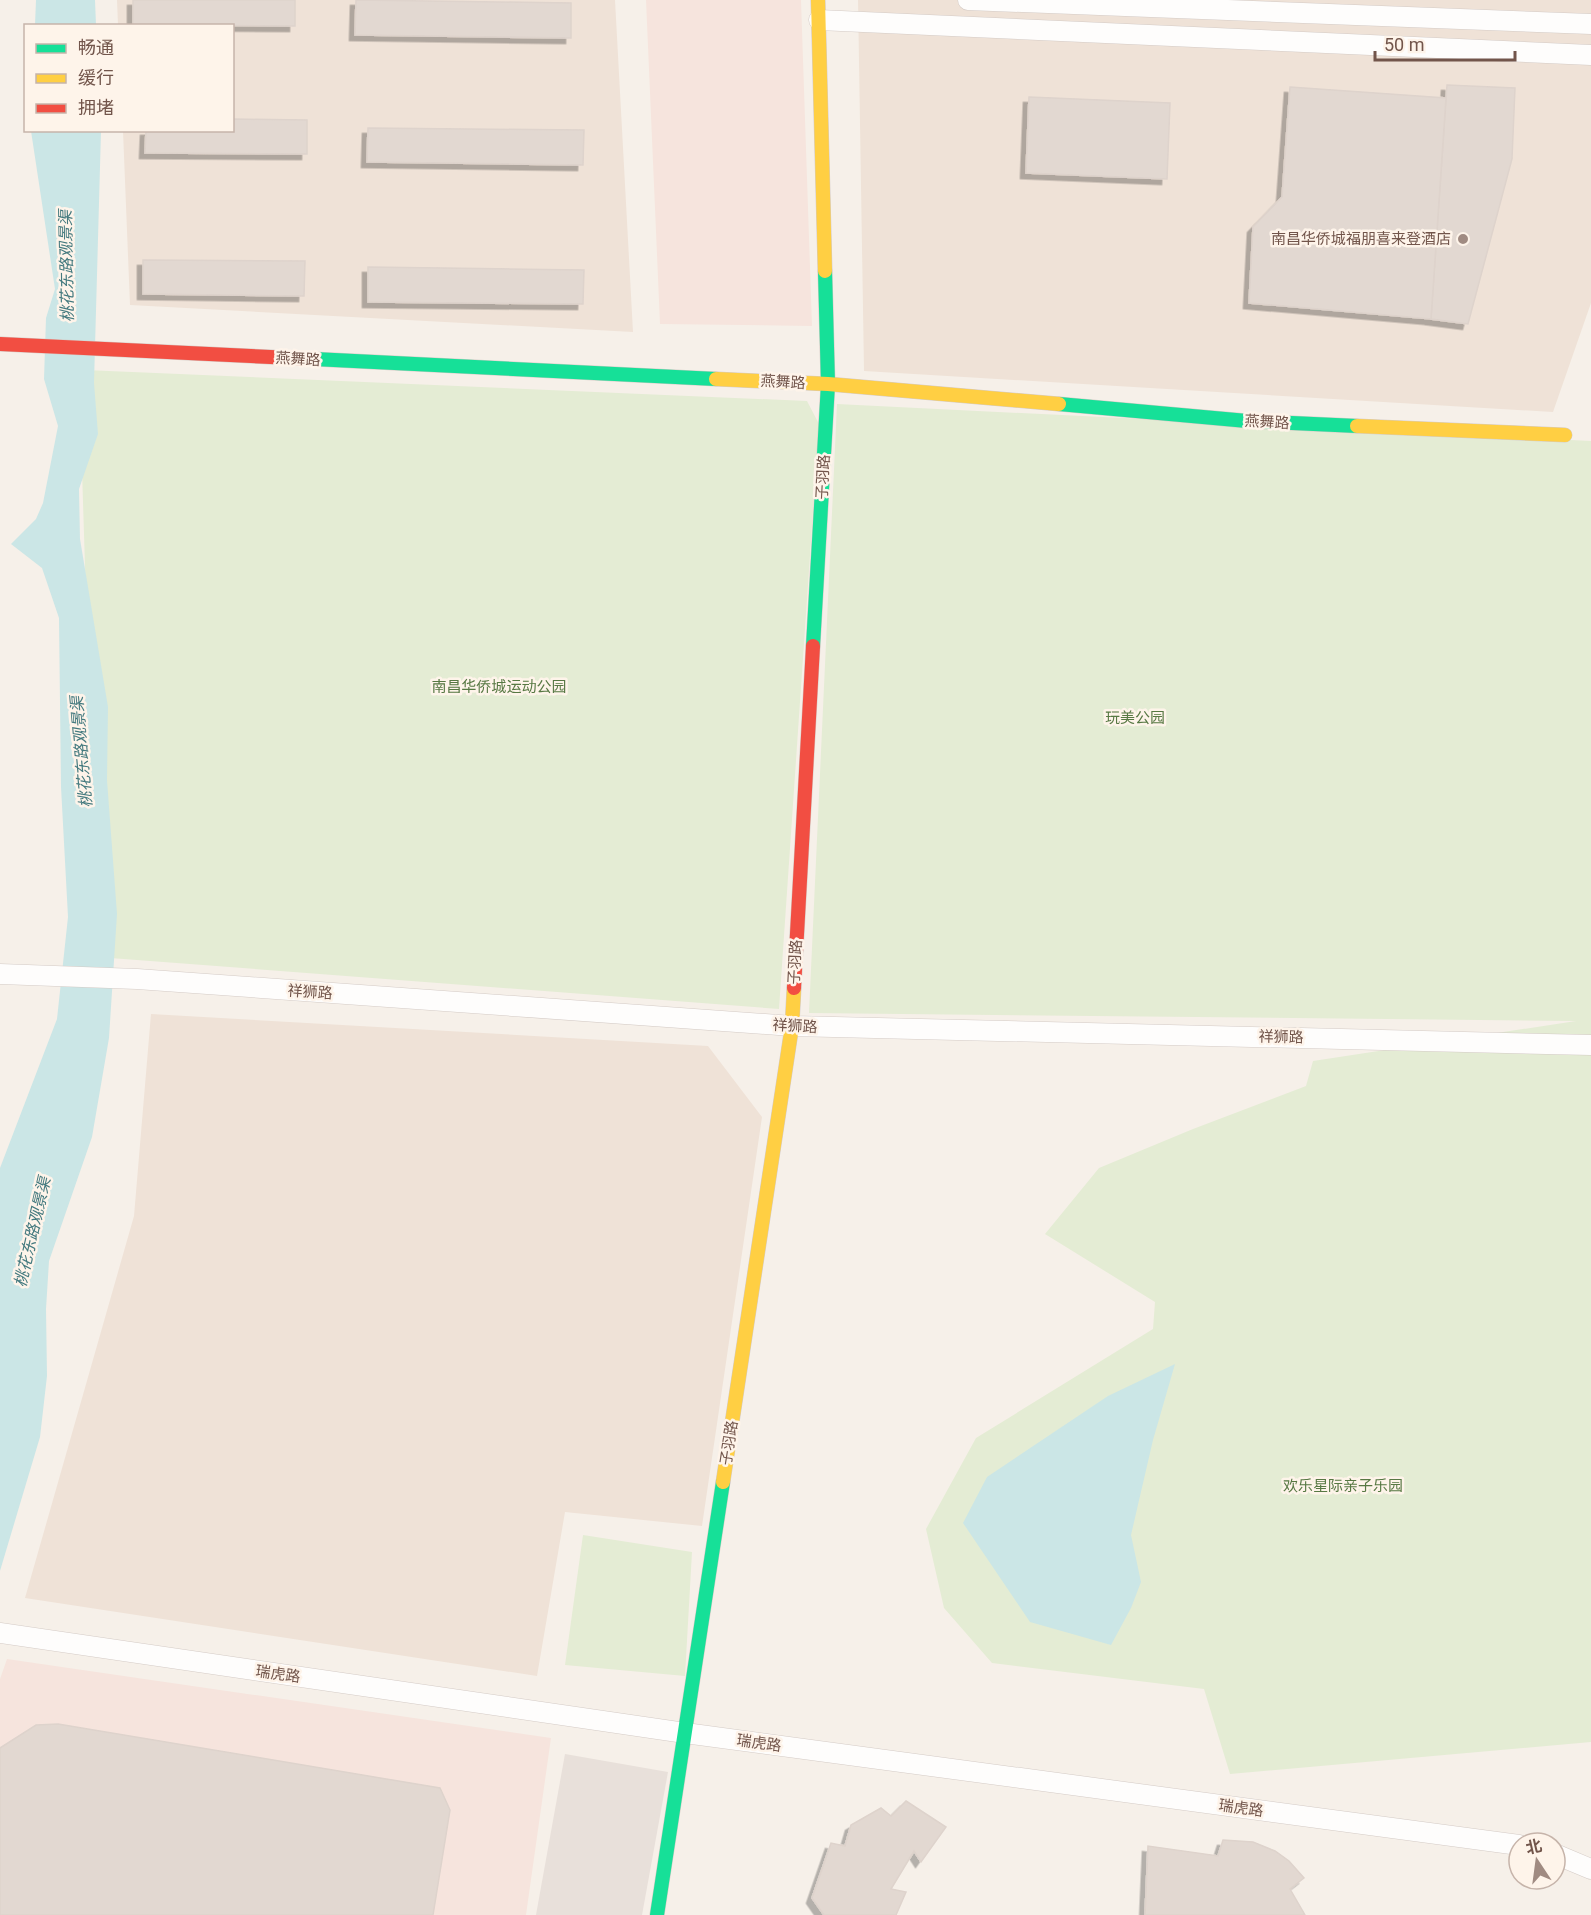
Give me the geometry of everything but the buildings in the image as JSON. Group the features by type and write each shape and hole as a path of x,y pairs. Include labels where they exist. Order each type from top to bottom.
{"street":[{"name":"子羽路","path":"657,1915 792,1026 828,384 818,0"},
{"path":"968,0 1591,24"},
{"path":"819,20 1591,55"},
{"name":"燕舞路","path":"0,344 828,384 1247,421 1565,435"},
{"name":"祥狮路","path":"0,974 137,979 792,1026 1591,1045"},
{"name":"瑞虎路","path":"6,1634 685,1733 1507,1843"},
{"path":"1567,1859 1591,1869"}],"shaded area":[{"path":"117,0 615,0 633,332 130,305 123,132 234,132 234,24 118,24"},
{"path":"646,0 801,0 812,326 660,324"},
{"path":"858,0 1591,0 1591,303 1553,412 864,371"},
{"path":"151,1014 708,1046 762,1117 702,1526 565,1512 537,1676 25,1598 134,1216"},
{"path":"7,1659 551,1738 526,1915 0,1915 0,1679"},
{"path":"565,1754 668,1772 642,1915 536,1915"}],"green space":[{"name":"南昌华侨城运动公园","path":"85,370 807,401 819,424 779,1009 97,957 81,437"},
{"path":"837,404 1591,441 1591,1742 1230,1774 1204,1689 992,1663 944,1608 926,1529 976,1438 1153,1329 1155,1302 1045,1234 1099,1168 1306,1086 1313,1061 1576,1021 809,1013"},
{"path":"583,1535 692,1552 685,1676 565,1665"}],"water":[{"path":"36,0 95,0 96,24 35,24"},
{"name":"桃花东路观景渠","path":"31,132 101,132 94,383 98,434 79,489 80,539 108,707 107,780 117,914 109,1038 92,1137 49,1261 46,1309 47,1376 40,1437 0,1571 0,1168 57,1019 68,917 61,787 59,618 42,568 11,544 36,519 43,503 58,426 44,379 46,318 55,289"},
{"path":"1175,1364 1153,1440 1131,1535 1141,1582 1131,1608 1111,1645 1030,1622 963,1523 987,1477 1108,1396"}],"traffic: fast":[{"path":"813,646 828,384 825,271"},
{"path":"314,359 716,379"},
{"path":"1059,404 1247,421 1357,426"},
{"path":"657,1915 723,1482"}],"traffic: slow":[{"path":"818,0 825,271"},
{"path":"716,379 828,384 1059,404"},
{"path":"1357,426 1565,435"},
{"path":"723,1482 792,1026 794,988"}],"traffic: jam":[{"path":"0,344 314,359"},
{"path":"794,988 813,646"}],"place":[{"name":"南昌华侨城福朋喜来登酒店","path":"1463,239"}],"park label":[{"name":"玩美公园","path":"1135,718"},
{"name":"欢乐星际亲子乐园","path":"1343,1486"}]}
